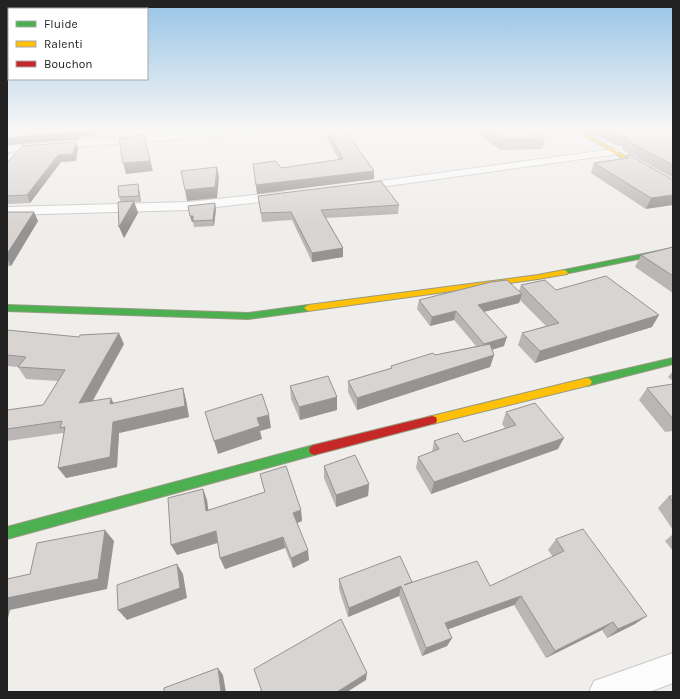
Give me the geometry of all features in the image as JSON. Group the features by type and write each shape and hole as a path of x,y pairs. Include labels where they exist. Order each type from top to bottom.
{"street":[{"path":"350,188 536,163"},
{"path":"632,163 673,186"},
{"path":"7,212 189,206 290,196"},
{"path":"7,308 248,316 538,277 673,250"},
{"path":"7,533 360,437 673,361"},
{"path":"606,692 673,668"}],"building":[{"path":"7,163 52,163 27,195 7,196"},
{"path":"277,163 281,168 318,163 368,163 374,171 256,185 253,164"},
{"path":"594,163 643,163 673,180 673,195 651,198"},
{"path":"217,167 215,187 185,190 181,171"},
{"path":"381,181 399,205 321,210 343,248 312,253 291,212 261,213 258,196"},
{"path":"138,184 139,196 119,197 118,186"},
{"path":"134,201 119,227 118,202"},
{"path":"215,203 213,220 193,221 193,216 190,216 188,206"},
{"path":"7,212 34,212 7,254"},
{"path":"673,247 673,276 641,255"},
{"path":"606,276 659,315 540,351 522,333 559,323 521,285 545,280 556,290"},
{"path":"507,280 522,294 478,305 507,337 484,344 456,311 432,317 419,300 491,282"},
{"path":"7,330 79,337 80,335 119,333 79,403 111,398 110,404 183,388 185,406 113,422 110,457 58,468 65,427 60,428 62,421 7,429 7,410 43,405 65,370 18,367 26,357 7,355"},
{"path":"490,344 494,355 357,398 348,381 392,368 391,366 433,353 435,355"},
{"path":"328,376 337,397 299,407 290,386"},
{"path":"673,384 673,419 647,388"},
{"path":"262,394 269,415 257,418 260,426 214,441 205,412"},
{"path":"535,403 564,438 434,482 418,457 439,449 434,441 458,433 464,442 516,425 506,412"},
{"path":"355,455 369,484 336,495 324,466"},
{"path":"286,466 301,510 293,513 308,550 291,558 283,537 220,558 216,531 171,545 168,498 203,489 206,511 265,492 260,474"},
{"path":"669,496 673,496 673,502"},
{"path":"583,529 647,616 618,629 613,622 555,651 521,596 445,623 452,638 426,648 401,586 349,608 339,579 400,556 412,582 404,585 477,561 490,586 564,551 556,539"},
{"path":"105,530 98,579 7,598 7,579 30,574 37,543"},
{"path":"177,564 180,588 118,610 117,585"},
{"path":"341,619 367,673 337,692 262,692 254,669"},
{"path":"218,668 221,692 164,692 164,688"}],"traffic: fast":[{"path":"564,272 673,250"},
{"path":"7,308 248,316 308,308"},
{"path":"587,382 673,361"},
{"path":"7,533 314,450"}],"traffic: slow":[{"path":"633,163 673,186"},
{"path":"308,308 538,277 564,272"},
{"path":"432,420 587,382"}],"traffic: jam":[{"path":"314,450 432,420"}]}
